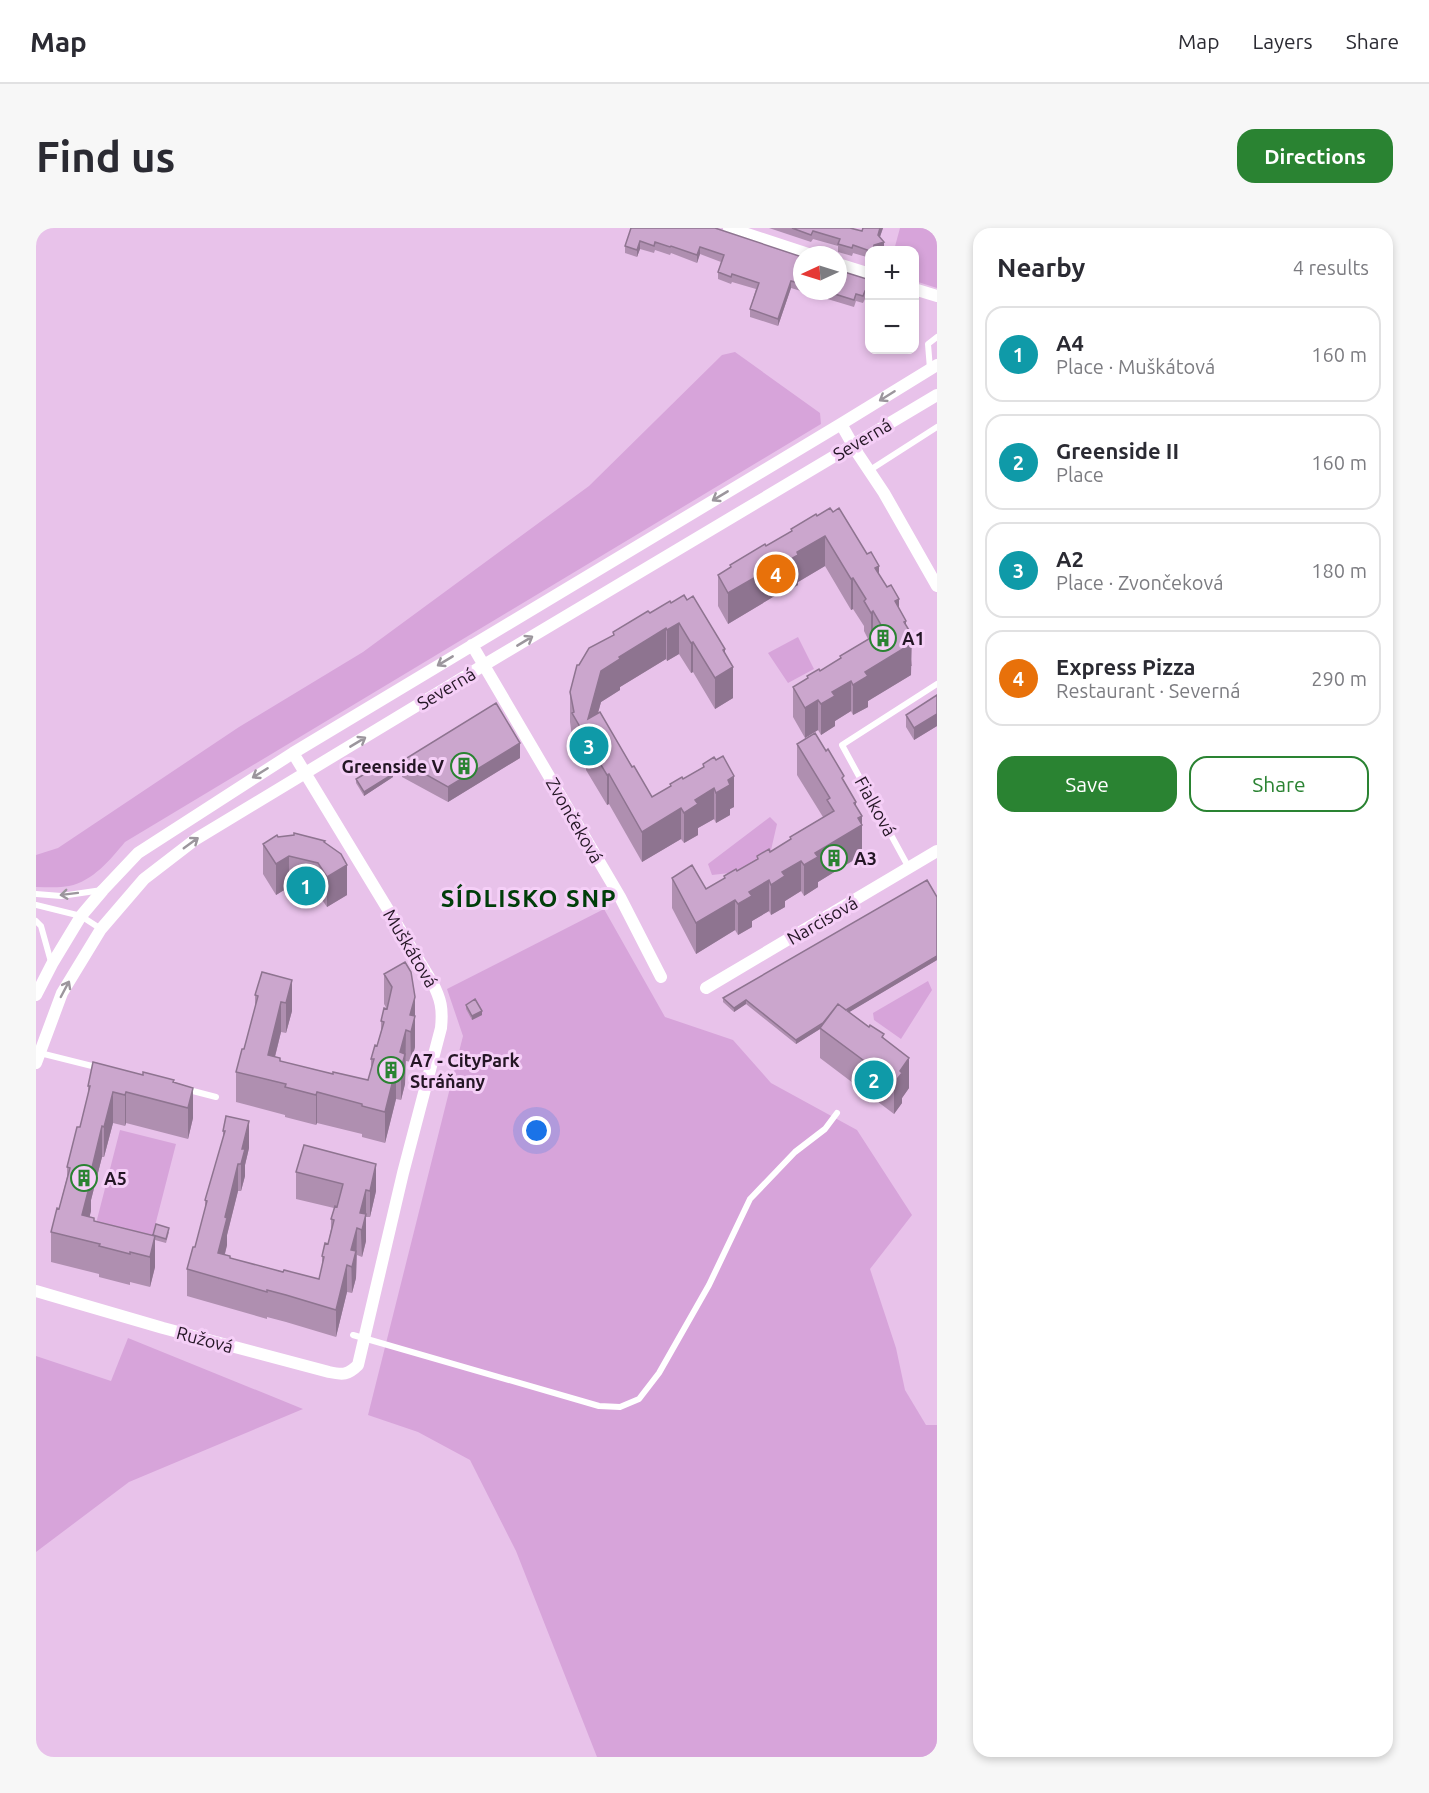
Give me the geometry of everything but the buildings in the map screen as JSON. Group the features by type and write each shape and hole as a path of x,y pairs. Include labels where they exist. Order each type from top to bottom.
{"street":[{"path":"729,228 793,249"},
{"path":"847,267 865,272"},
{"path":"919,290 937,296"},
{"name":"Severná","path":"36,995 51,964 81,916 102,890 138,853 293,753 934,367"},
{"name":"Severná","path":"37,1056 62,993 101,929 144,879 196,839 937,395"},
{"path":"841,424 937,586"},
{"name":"Zvončeková","path":"472,645 620,897 661,977"},
{"name":"Muškátová","path":"293,753 432,982 443,1012 441,1028 360,1341"},
{"name":"Narcisová","path":"706,988 937,851"},
{"name":"Ružová","path":"36,1291 163,1328 340,1375 351,1372 358,1365 360,1341"}],"lane":[{"path":"934,367 928,344 937,337"},
{"path":"870,470 937,428"},
{"name":"Fialková","path":"909,868 842,745 937,684"},
{"path":"36,894 61,896 102,890"},
{"path":"36,904 81,916 101,929"},
{"path":"36,921 41,926 51,964"},
{"path":"37,1056 113,1071"},
{"path":"182,1088 216,1097"},
{"path":"360,1341 599,1406 620,1407 639,1399 659,1373 709,1285 750,1199 795,1152 825,1129 837,1113"}],"shaded area":[{"path":"900,228 937,228 937,288 919,282 919,246 895,246"},
{"path":"735,352 820,413 821,424 125,842 100,869 86,880 65,887 36,887 36,855 58,848 239,727 363,652 589,486 722,355"},
{"path":"798,637 814,669 788,683 768,653"},
{"path":"770,817 777,824 768,863 756,870 712,875 708,864"},
{"path":"604,909 665,1017 733,1040 771,1083 857,1130 912,1215 870,1269 896,1348 905,1390 926,1425 937,1425 937,1757 597,1757 516,1551 470,1460 418,1432 368,1415 463,1036 447,989"},
{"path":"928,981 932,990 901,1039 874,1020 873,1013"},
{"path":"120,1130 176,1144 148,1253 92,1239"},
{"path":"128,1338 303,1409 129,1482 36,1552 36,1356 111,1381"}],"place":[{"name":"Express Pizza","path":"776,574"},
{"name":"A1","path":"883,638"},
{"name":"A2","path":"589,746"},
{"name":"Greenside V","path":"464,766"},
{"name":"A3","path":"834,858"},
{"name":"A4","path":"306,886"},
{"name":"A7 - CityPark Stráňany","path":"391,1070"},
{"name":"Greenside II","path":"874,1080"},
{"name":"A5","path":"84,1178"}],"district":[{"name":"SÍDLISKO SNP","path":"529,898"}]}
